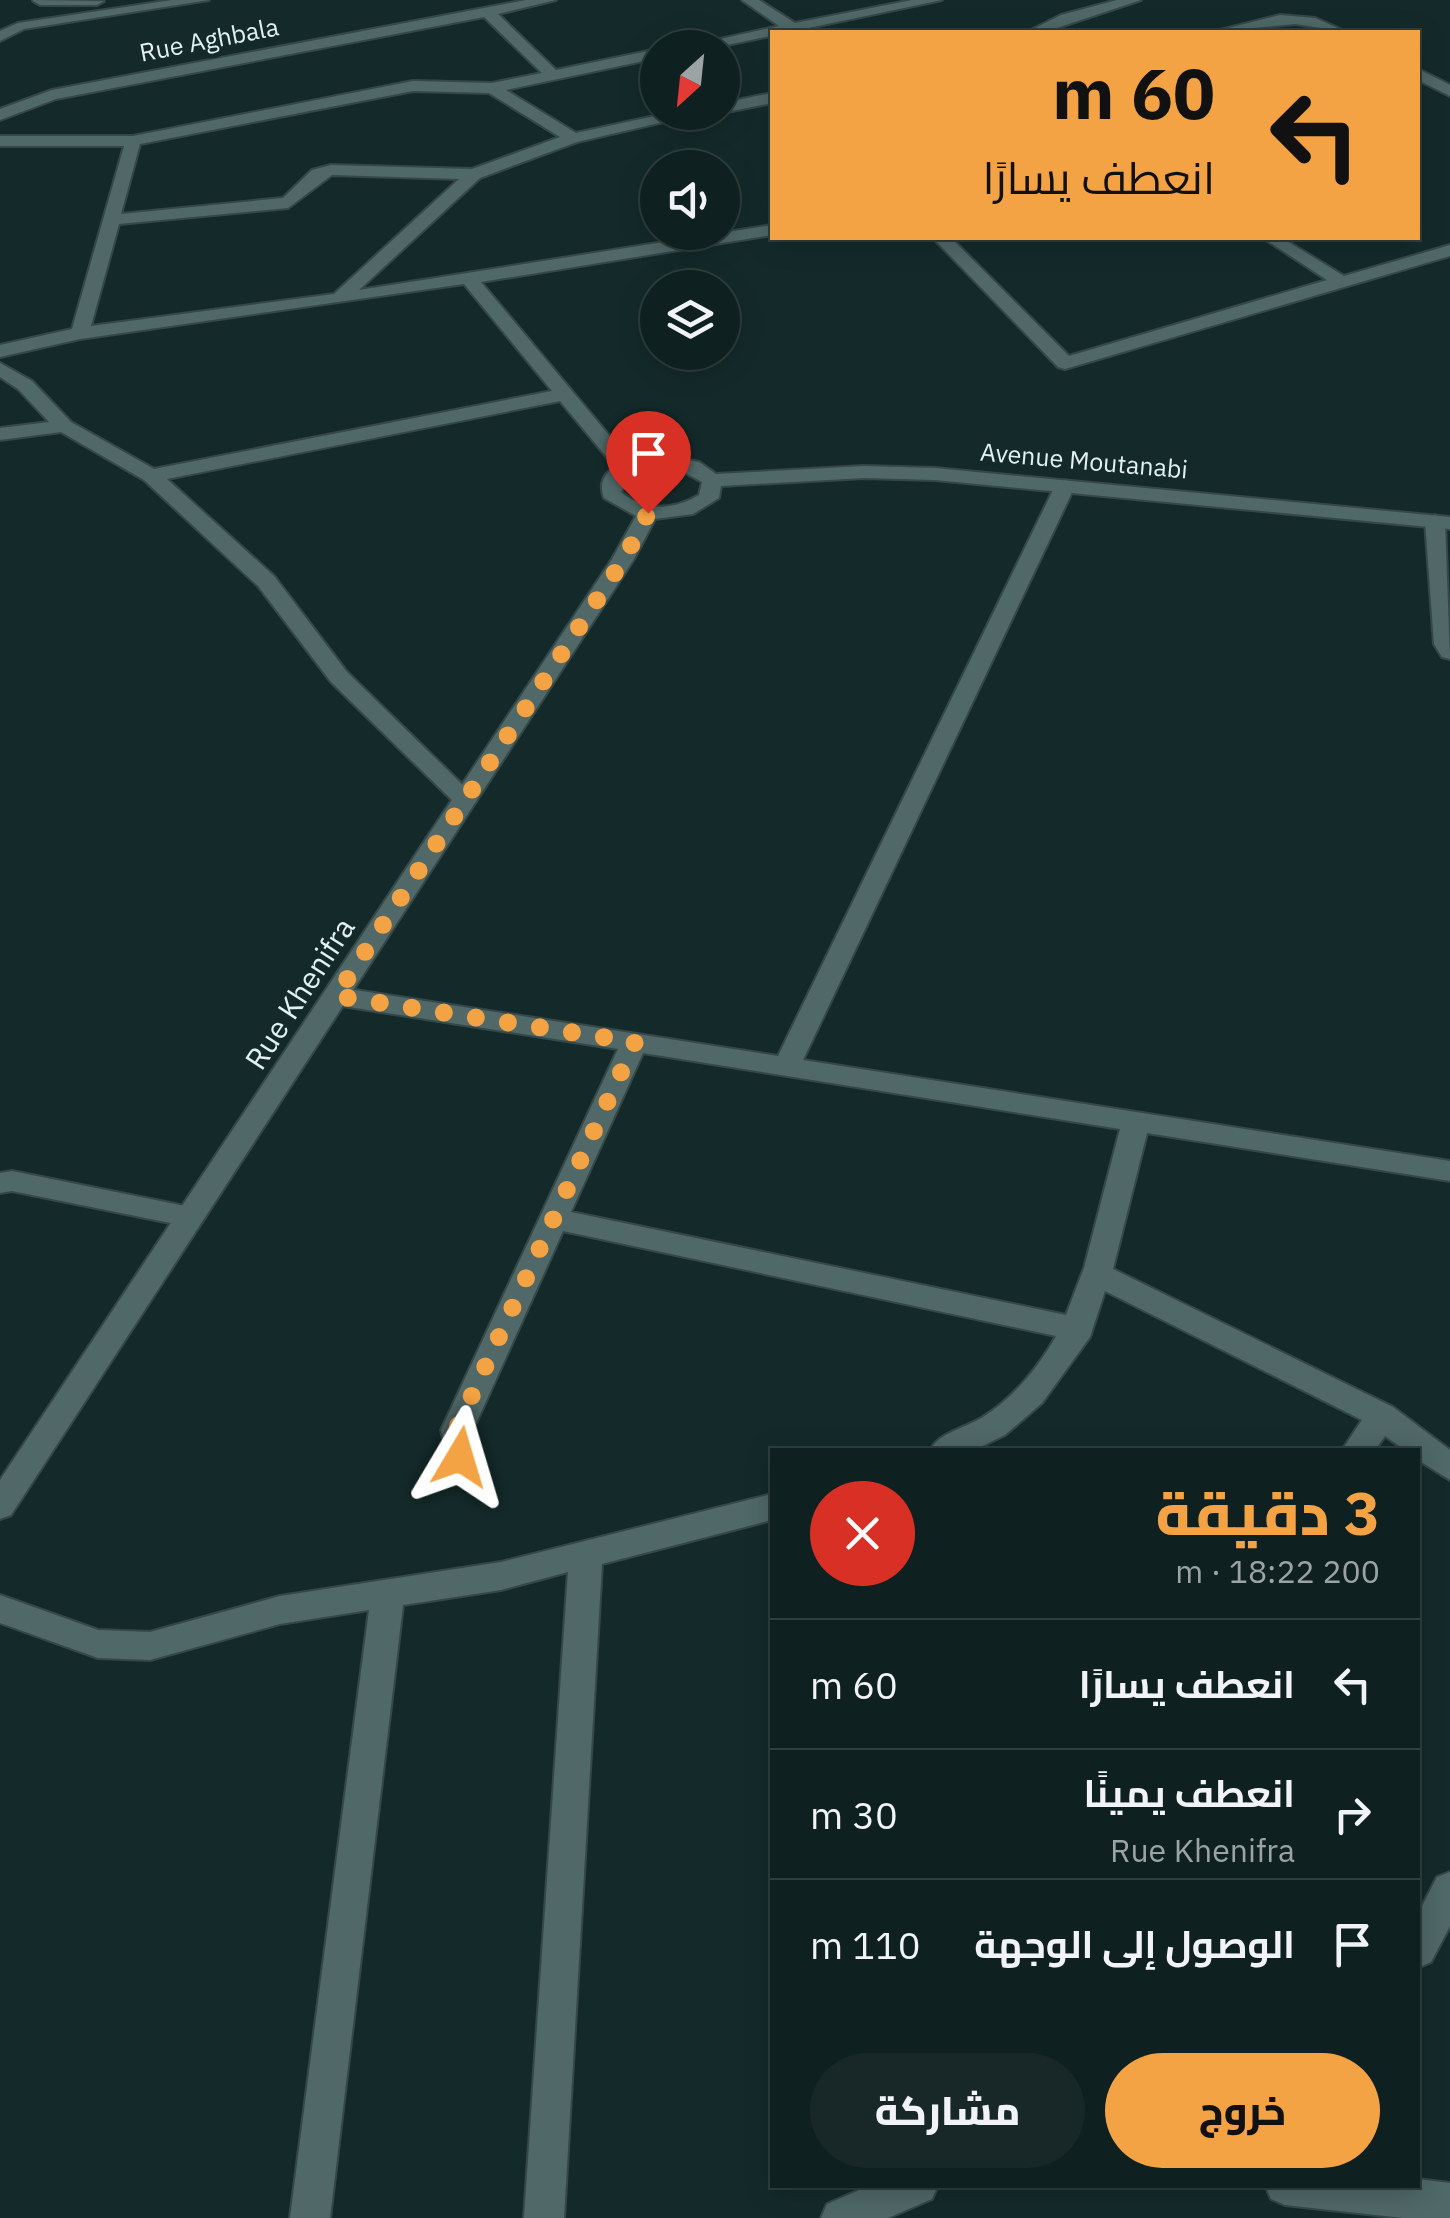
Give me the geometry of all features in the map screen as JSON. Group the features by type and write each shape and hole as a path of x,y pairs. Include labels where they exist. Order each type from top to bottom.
{"street":[{"path":"38,0 164,0"},
{"path":"0,37 48,13 38,0"},
{"path":"0,29 202,0"},
{"name":"Rue Aghbala","path":"0,115 52,95 548,0"},
{"path":"750,0 790,27"},
{"path":"775,30 934,0"},
{"path":"1039,30 1130,0"},
{"path":"486,11 552,74"},
{"path":"1226,30 1276,17 1320,22 1336,30"},
{"path":"740,37 770,31"},
{"path":"0,141 133,141 413,86 492,88 640,57"},
{"path":"1420,75 1450,91"},
{"path":"492,88 574,138"},
{"path":"1420,98 1450,91"},
{"path":"740,104 770,98"},
{"path":"108,220 288,203 318,174 331,170 474,174 574,138 640,124"},
{"path":"80,333 108,220 133,141"},
{"path":"338,299 474,174"},
{"path":"0,352 80,333 338,299 770,230"},
{"path":"944,240 1065,363 1450,250"},
{"path":"1274,240 1342,282"},
{"path":"468,278 626,468"},
{"path":"0,369 25,385 64,426 151,476 226,539 266,581 340,676 464,800"},
{"path":"151,476 564,394"},
{"path":"0,434 64,426"},
{"path":"676,462 704,472 712,480 709,498 699,506 648,513 632,509 612,494 611,485 626,468 676,462"},
{"name":"Avenue Moutanabi","path":"712,480 864,472 1065,486 1442,522"},
{"path":"786,1066 1065,486"},
{"name":"Rue Khenifra","path":"0,1506 624,559 648,513"},
{"path":"1442,522 1445,644 1450,652"},
{"path":"336,996 1450,1171"},
{"path":"460,1457 456,1430 635,1042"},
{"path":"951,1448 973,1440 1034,1395 1079,1329 1136,1122"},
{"path":"0,1183 12,1181 190,1217"},
{"path":"554,1219 1079,1329"},
{"path":"1096,1274 1382,1416 1450,1468"},
{"path":"1359,1448 1382,1416"},
{"path":"0,1609 98,1644 150,1646 280,1610 387,1596 586,1555 770,1509"},
{"path":"544,2218 586,1555"},
{"path":"310,2218 387,1596"},
{"path":"1420,1946 1450,1889"},
{"path":"843,2206 907,2188"},
{"path":"1311,2188 1450,2203"}],"route":[{"path":"460,1457 456,1430 635,1042 336,996 624,559 648,513"}]}
